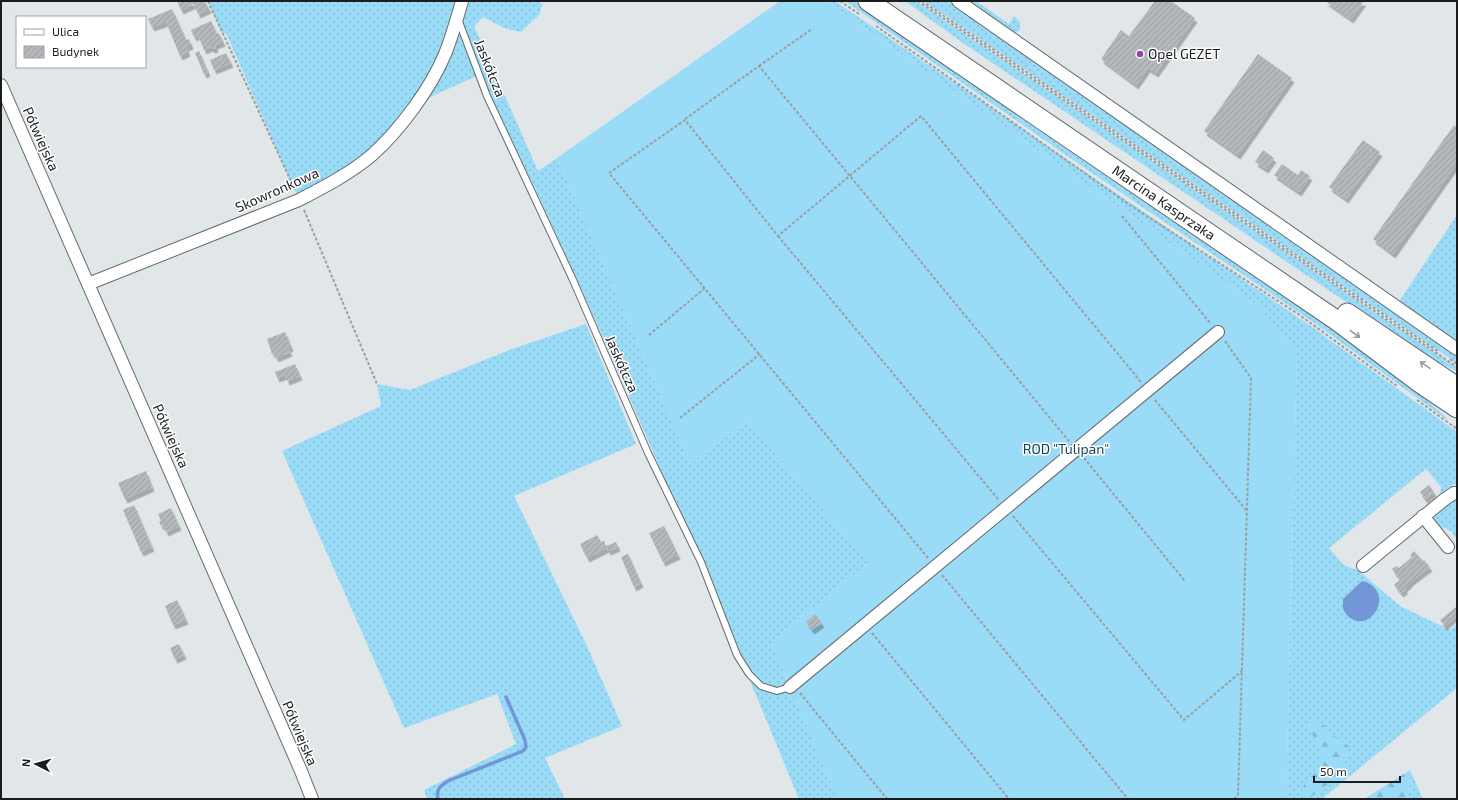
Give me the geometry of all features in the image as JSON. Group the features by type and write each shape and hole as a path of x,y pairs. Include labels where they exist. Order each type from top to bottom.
{"main road":[{"name":"Marcina Kasprzaka","path":"890,1 1457,387"},
{"name":"Marcina Kasprzaka","path":"864,8 1336,320 1420,383 1457,408"}],"street":[{"name":"Skowronkowa","path":"88,284 299,200 332,182 372,155 402,125 426,88 445,54 462,1"},
{"path":"958,1 1457,349"},
{"name":"Półwiejska","path":"1,85 312,799"},
{"path":"792,685 1218,332"},
{"path":"1363,566 1423,516 1445,499 1457,493"},
{"path":"1423,516 1448,547"}],"lane":[{"name":"Jaskółcza","path":"457,18 487,96 573,280 648,453 701,562 737,655 749,674 761,686 776,691 792,685"}],"path":[{"path":"840,1 864,8"},
{"path":"918,1 1457,366"},
{"path":"922,1 1457,366"},
{"path":"873,24 1130,205 1298,314 1402,390"},
{"path":"812,29 609,173 1128,799"},
{"path":"759,66 1185,581"},
{"path":"685,120 778,236 921,116 1247,511"},
{"path":"1122,216 1218,332 1252,378 1238,795 1234,799"},
{"path":"649,335 705,288"},
{"path":"680,418 760,354"},
{"path":"1414,399 1457,429"},
{"path":"864,624 1009,799"},
{"path":"792,685 887,799"}],"green space":[{"path":"208,1 537,1 542,4 540,14 521,32 504,28 483,17 474,26 538,171 557,158 690,464 747,421 868,563 771,642 837,799 799,799 635,409 566,255 530,178 527,180 479,75 417,103 372,155 299,200 226,33 222,33"},
{"name":"ROD \"Tulipan\"","path":"780,1 826,1 1258,305 1297,354 1286,799 837,799 771,642 868,563 747,421 690,464 557,158"},
{"path":"826,1 835,1 1312,327 1457,432 1457,486 1454,484 1440,495 1441,487 1426,469 1329,548 1344,565 1359,571 1400,606 1450,630 1457,624 1457,688 1322,799 1286,799 1297,354 1258,305"},
{"path":"845,1 854,1 1318,317 1409,385 1447,418 1446,419 1316,324 1083,167"},
{"path":"905,1 916,1 1457,368 1457,371 1429,358 963,43"},
{"path":"924,1 948,1 1457,354 1457,363"},
{"path":"965,1 976,1 1009,24 1014,16 1020,22 1020,30 1015,33 1009,31"},
{"path":"1457,215 1457,343 1398,303"},
{"path":"586,324 636,444 514,496 587,646 622,726 545,758 565,799 427,799 424,790 516,744 497,694 404,728 282,451 381,406 377,384 410,390 512,349"},
{"path":"1457,497 1457,539 1451,531 1440,526 1434,520 1435,514"},
{"path":"1311,719 1323,724 1334,736 1349,746 1349,754 1345,764 1332,782 1320,789 1309,799 1304,799 1302,793 1305,783 1319,768 1322,759 1318,744 1306,727"},
{"path":"1410,770 1423,799 1409,799"},
{"path":"1410,770 1409,799 1364,799"}],"shaded area":[{"path":"1362,581 1373,586 1377,590 1379,600 1376,611 1372,616 1364,621 1356,621 1345,612 1343,608 1343,599"}],"building":[{"path":"177,1 205,1 209,9 198,14 194,4 181,10"},
{"path":"1155,1 1171,1 1195,18 1156,73 1148,68 1136,85 1101,59 1121,30 1129,36"},
{"path":"1325,1 1364,1 1351,19"},
{"path":"172,9 186,40 189,39 191,45 186,47 188,52 180,56 166,22 152,27 148,19"},
{"path":"211,21 217,34 219,33 223,42 215,45 216,48 212,49 211,47 204,50 198,35 194,37 191,30"},
{"path":"199,51 208,72 204,74 195,53"},
{"path":"226,53 231,63 214,70 210,60"},
{"path":"1258,54 1292,78 1238,155 1204,131"},
{"path":"1454,125 1457,127 1457,163 1393,254 1373,239"},
{"path":"1363,140 1380,152 1346,199 1329,187"},
{"path":"1263,150 1274,158 1266,169 1255,162"},
{"path":"1282,164 1298,175 1301,170 1310,176 1299,192 1274,175"},
{"path":"285,332 291,347 288,348 290,352 276,358 274,353 272,354 267,339"},
{"path":"295,364 300,376 287,381 285,375 277,378 275,372"},
{"path":"146,471 152,487 125,499 118,483"},
{"path":"1429,485 1434,492 1425,499 1420,492"},
{"path":"134,505 152,547 141,552 123,510"},
{"path":"171,508 179,526 166,532 163,525 161,526 159,522 161,521 158,514"},
{"path":"664,526 678,555 663,562 649,533"},
{"path":"597,535 601,542 604,541 606,546 616,542 618,547 608,551 607,548 587,558 580,544"},
{"path":"1414,551 1430,567 1410,582 1404,588 1406,589 1401,593 1394,585 1400,580 1392,569 1397,566 1399,568 1412,557 1410,555"},
{"path":"628,554 641,583 634,587 621,557"},
{"path":"177,600 186,620 173,625 165,606"},
{"path":"1456,607 1457,619 1455,617 1445,626 1440,620"},
{"path":"815,614 822,623 812,630 806,622"},
{"path":"179,644 184,655 175,659 170,648"}],"waterway":[{"path":"438,799 439,788 448,781 523,751 526,747 525,740 506,697"}],"place":[{"name":"Opel GEZET","path":"1140,54"}]}
